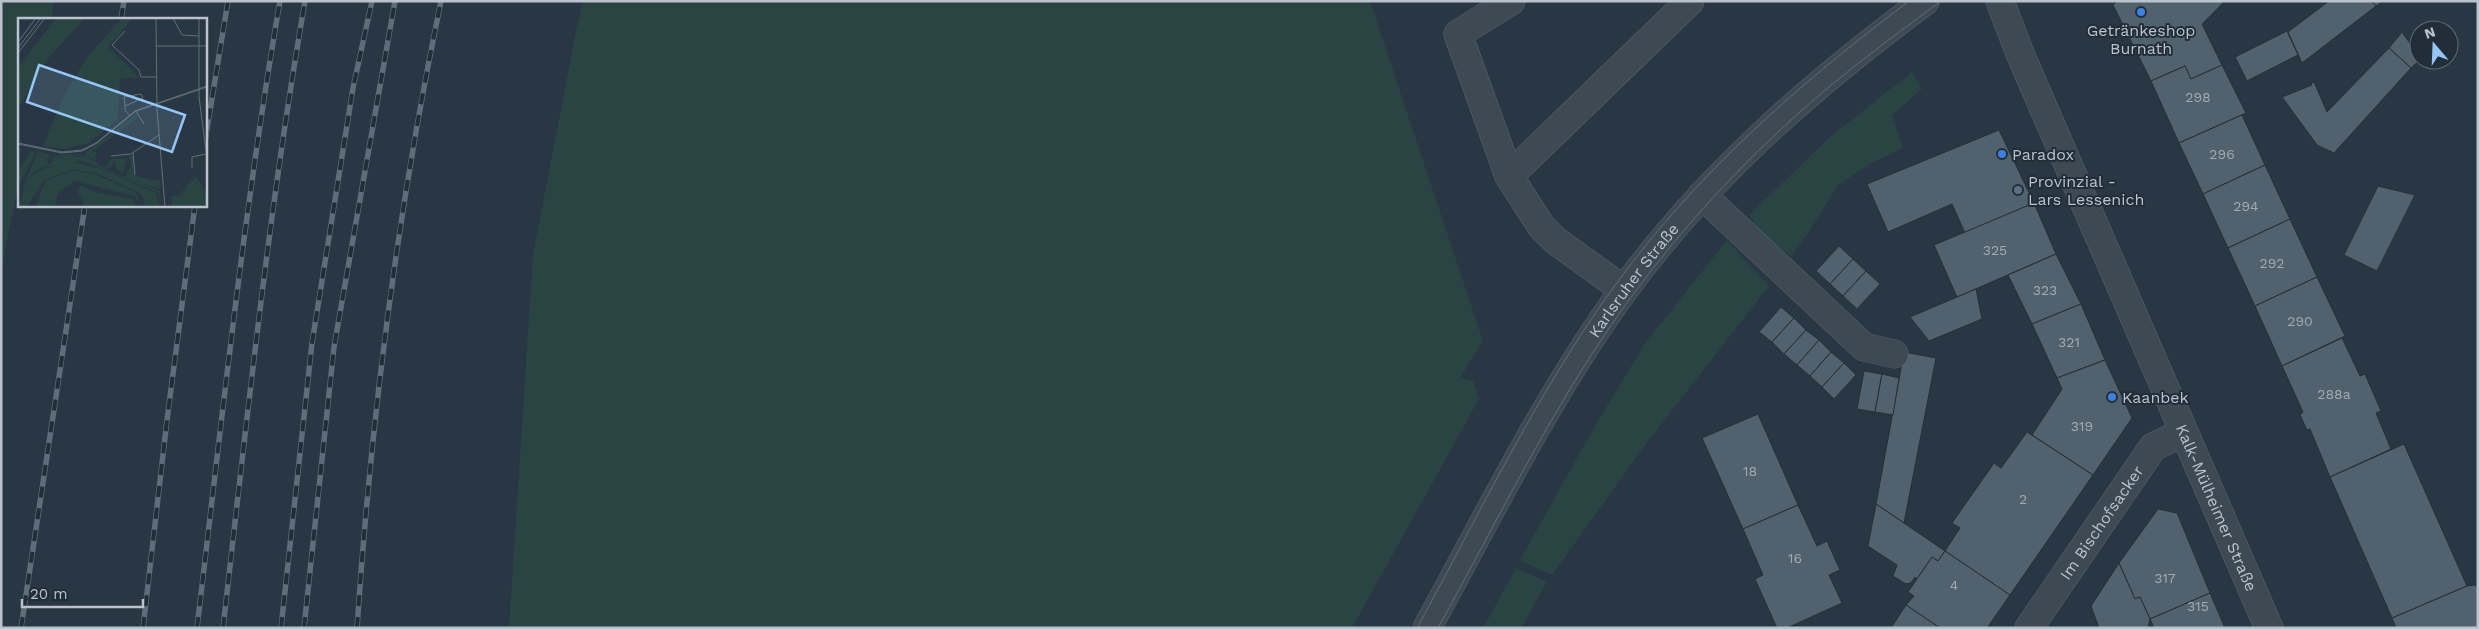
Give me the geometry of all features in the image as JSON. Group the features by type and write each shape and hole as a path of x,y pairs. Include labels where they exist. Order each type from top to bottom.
{"street":[{"path":"1510,1 1458,34 1509,176 1541,226 1556,241 1624,290"},
{"path":"1509,176 1690,1"},
{"name":"Karlsruher Straße","path":"1427,628 1532,438 1583,351 1624,290 1672,229 1702,195 1759,137 1819,83 1925,1"},
{"name":"Kalk-Mülheimer Straße","path":"2000,1 2020,56 2269,628"},
{"path":"1702,195 1864,347 1894,354"},
{"name":"Im Bischofsacker","path":"2029,628 2153,447 2184,432"}],"green space":[{"path":"1,1 55,1 51,18 18,18 18,187 1,269"},
{"path":"583,1 1370,1 1483,341 1460,378 1473,381 1479,399 1352,628 509,628 533,254"},
{"path":"1912,72 1922,89 1892,115 1903,148 1870,164 1838,185 1791,256 1762,236 1749,215 1830,137"},
{"path":"1727,240 1769,286 1648,441 1552,575 1520,560 1596,424 1644,345"},
{"path":"1516,568 1547,582 1521,628 1483,628"}],"building":[{"path":"2117,1 2225,1 2202,24 2222,65 2191,79 2185,66 2151,81 2113,5"},
{"path":"2329,1 2372,1 2376,6 2302,63 2288,32"},
{"path":"2372,1 2383,1 2376,6"},
{"path":"2287,31 2298,55 2247,81 2235,57"},
{"path":"2402,32 2409,42 2409,66 2389,48"},
{"path":"2389,48 2409,66 2409,70 2334,153 2317,145 2282,97 2312,85 2311,83 2314,82 2327,112"},
{"path":"2222,65 2246,113 2179,143 2151,81 2185,66 2191,79"},
{"path":"2242,115 2265,165 2203,194 2179,143"},
{"path":"1999,130 2034,203 1965,233 1952,204 1888,232 1867,184"},
{"path":"2265,165 2290,219 2228,248 2203,194"},
{"path":"2378,186 2415,195 2377,271 2344,255"},
{"path":"2034,203 2056,254 1957,297 1934,245"},
{"path":"2290,219 2317,277 2255,306 2228,248"},
{"path":"1839,246 1853,259 1830,284 1816,271"},
{"path":"2056,254 2081,304 2032,324 2008,275"},
{"path":"1853,259 1866,271 1843,296 1830,284"},
{"path":"1866,271 1880,284 1857,309 1843,296"},
{"path":"2317,277 2345,336 2282,366 2255,306"},
{"path":"1976,289 1982,319 1929,341 1910,317"},
{"path":"2081,304 2105,360 2057,378 2032,324"},
{"path":"1781,307 1794,318 1772,342 1759,332"},
{"path":"1794,318 1806,330 1784,354 1772,342"},
{"path":"1806,330 1819,340 1797,365 1784,354"},
{"path":"2342,338 2360,376 2365,374 2381,411 2376,413 2391,449 2330,477 2310,429 2307,430 2300,415 2303,412 2282,366"},
{"path":"1819,340 1831,352 1810,376 1797,365"},
{"path":"1831,352 1844,363 1822,387 1810,376"},
{"path":"1904,352 1936,358 1904,523 1876,504"},
{"path":"2105,360 2132,418 2093,475 2032,435 2062,389 2057,378"},
{"path":"1844,363 1856,375 1834,399 1822,387"},
{"path":"1864,371 1882,374 1875,412 1857,409"},
{"path":"1882,374 1899,378 1893,415 1875,412"},
{"path":"1758,414 1798,505 1743,529 1702,438"},
{"path":"2027,432 2093,475 2010,595 1945,551 1960,528 1952,523 1994,463 2001,468"},
{"path":"2404,444 2467,586 2392,618 2330,477"},
{"path":"1876,504 1945,551 1938,561 1932,557 1917,579 1915,577 1911,583 1906,584 1893,576 1897,565 1868,546"},
{"path":"1798,505 1817,546 1827,541 1840,570 1829,575 1842,603 1787,628 1777,628 1755,579 1763,575 1743,529"},
{"path":"2158,509 2177,513 2210,593 2150,619 2140,597 2135,599 2119,563"},
{"path":"1945,551 2010,595 1987,628 1940,628 1906,605 1914,596 1908,592 1932,557 1938,561"},
{"path":"2119,563 2135,599 2140,597 2150,619 2148,628 2099,628 2091,606"},
{"path":"2476,585 2478,590 2478,628 2396,628 2392,618 2467,586"},
{"path":"2210,593 2225,628 2154,628 2150,619"},
{"path":"1906,605 1940,628 1891,628"}],"tram line":[{"path":"1417,628 1535,410 1588,325 1616,284 1648,243 1681,204 1752,132 1828,64 1909,1"},
{"path":"1438,628 1554,416 1605,335 1653,268 1722,187 1772,138 1838,79 1941,1"}],"railway":[{"path":"121,18 124,1"},
{"path":"206,135 228,1"},
{"path":"197,628 255,157 280,1"},
{"path":"223,628 250,392 280,157 305,1"},
{"path":"281,628 312,343 353,88 372,1"},
{"path":"304,628 334,347 395,1"},
{"path":"357,628 370,470 388,313 412,157 441,1"},
{"path":"21,628 85,206"},
{"path":"143,628 167,420 195,206"}],"place":[{"name":"Getränkeshop Burnath","path":"2141,12"},
{"name":"Paradox","path":"2002,154"},
{"name":"Provinzial - Lars Lessenich","path":"2018,190"},
{"name":"Kaanbek","path":"2112,397"}]}
